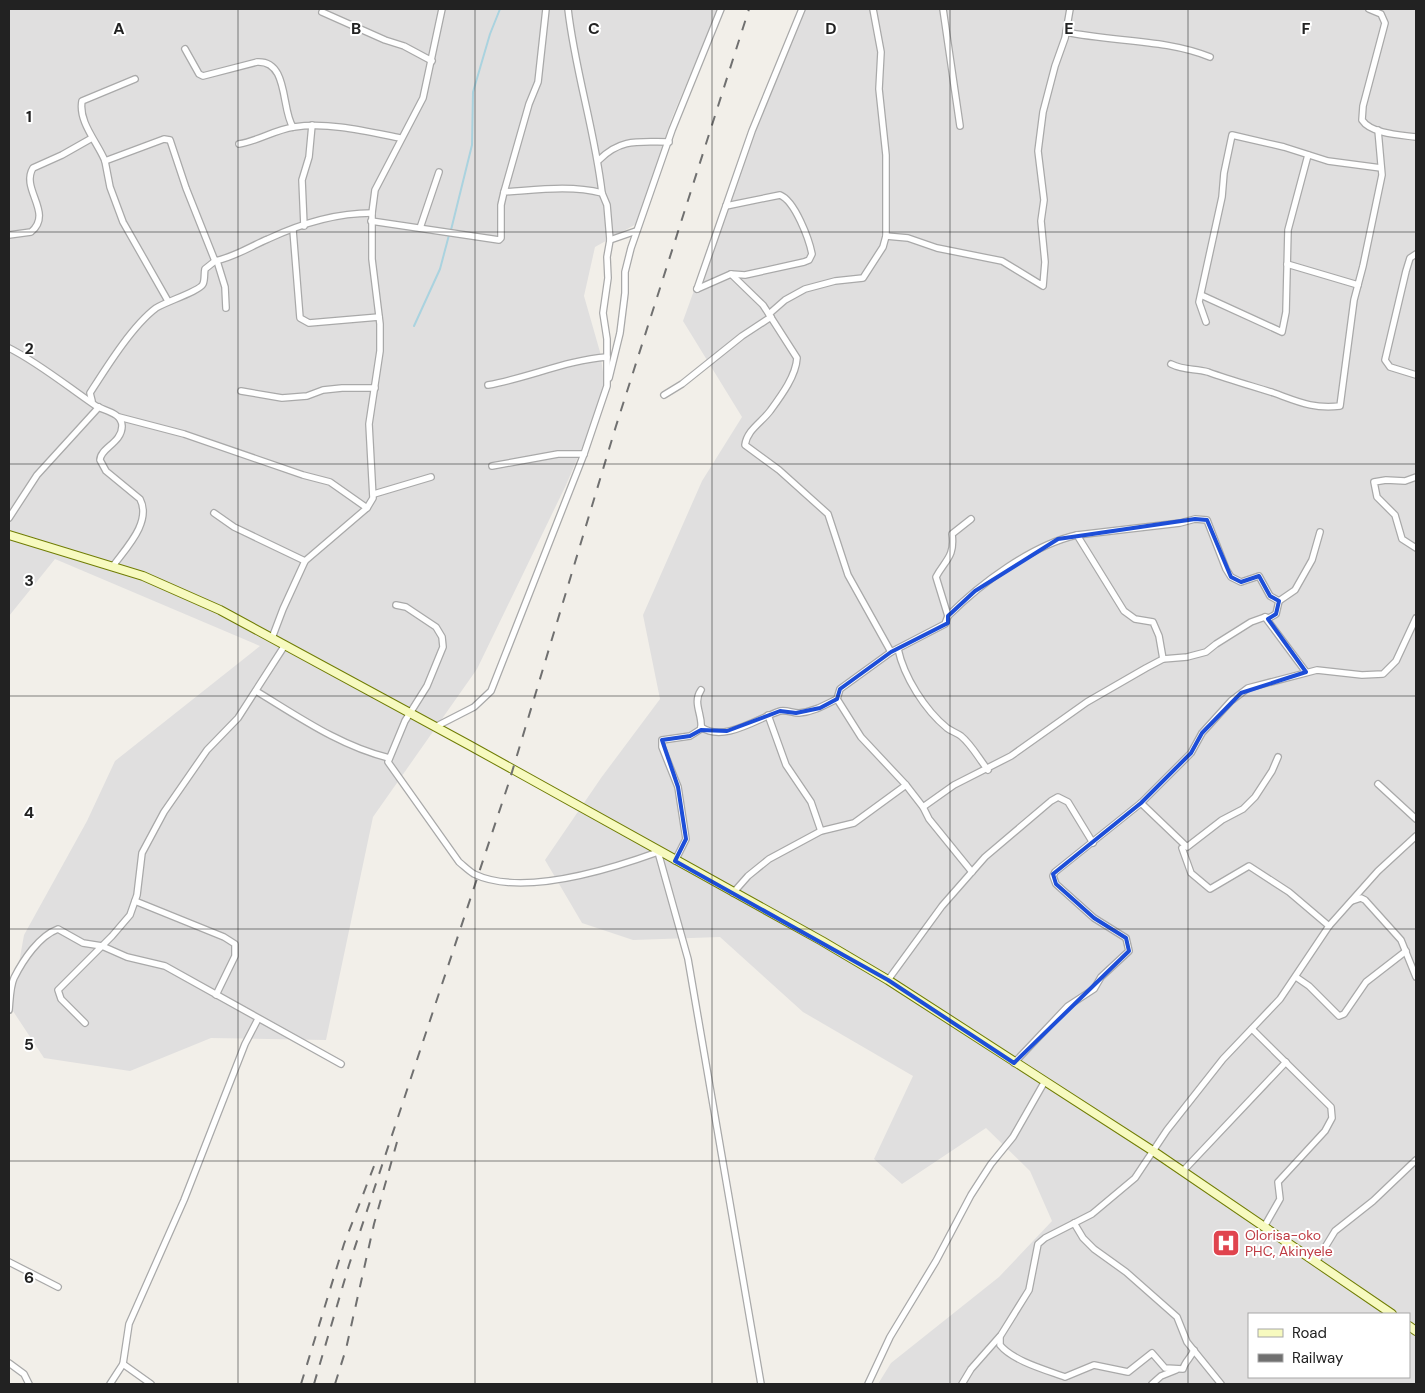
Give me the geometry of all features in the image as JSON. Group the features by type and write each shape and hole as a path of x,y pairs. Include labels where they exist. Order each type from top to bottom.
{"main road":[{"path":"9,535 113,566 172,588 272,638 888,980 1014,1063 1153,1150 1391,1313"}],"street":[{"path":"272,638 283,608 305,561 367,508 374,494 368,424 380,352 379,317 372,259 371,220 375,190 400,138 423,98 442,9"},
{"path":"371,220 501,239 501,205 529,104 538,82 546,9"},
{"path":"568,9 580,85 599,160 602,193 607,206 610,240 607,257 608,278 603,314 607,338 607,386"},
{"path":"435,727 474,707 491,691 584,454 607,386 620,333 625,293 625,272 636,231 672,130 721,9"},
{"path":"726,206 780,195 784,197 794,209 812,254 809,260 745,275 731,274 697,289 752,130 802,9"},
{"path":"664,395 682,384 770,315 785,300 805,290 835,281 863,278 883,246 886,236 886,155 879,89 881,52 873,9"},
{"path":"944,9 960,126"},
{"path":"886,236 908,238 936,248 1002,261 1044,286 1045,262 1041,221 1044,200 1038,150 1043,112 1066,32 1070,9"},
{"path":"1369,9 1381,14 1385,23 1361,117 1366,125 1378,130 1416,137"},
{"path":"322,12 385,40 404,46 432,61"},
{"path":"1066,32 1133,42 1182,46 1210,57"},
{"path":"185,49 199,74 203,76 257,62 264,62 271,66 284,90 293,127"},
{"path":"135,79 82,101 82,111 92,138 99,146 105,161 110,187 123,222 168,301"},
{"path":"239,144 293,127 312,125 340,127 400,138"},
{"path":"304,226 302,180 311,149 312,125"},
{"path":"1171,364 1183,370 1207,372 1219,378 1311,407 1340,406 1354,300 1382,175 1378,130"},
{"path":"1206,322 1199,302 1222,196 1224,173 1232,135 1328,161 1381,168"},
{"path":"9,235 31,232 36,228 39,220 40,212 29,180 32,168 56,158 92,138"},
{"path":"105,161 164,139 170,140 186,188 225,287 226,308"},
{"path":"599,160 610,149 627,142 669,142"},
{"path":"1201,295 1282,332 1286,312 1288,230 1308,155"},
{"path":"420,228 439,172"},
{"path":"504,192 574,188 602,193"},
{"path":"99,407 89,396 116,353 154,310 168,301 199,288 203,284 205,268 216,261 335,215 372,213"},
{"path":"293,230 300,318 302,321 379,317"},
{"path":"610,240 636,231"},
{"path":"1416,254 1410,258 1406,270 1385,360 1390,367 1416,375"},
{"path":"1287,264 1358,285"},
{"path":"731,274 770,315 797,358 797,365 770,411 746,438 745,445 779,470 828,514 848,575 891,652"},
{"path":"9,348 99,407 119,417 184,434 303,475 330,482 367,508"},
{"path":"488,385 513,380 588,358 607,357"},
{"path":"241,391 282,398 342,388 375,388"},
{"path":"9,518 37,475 99,407"},
{"path":"113,566 143,518 143,506 140,499 106,471 100,460 103,452 115,442 122,429 119,417"},
{"path":"492,466 558,454 584,454"},
{"path":"374,494 411,485 431,477"},
{"path":"1416,477 1405,482 1386,480 1374,482 1377,497 1395,515 1402,540 1416,548"},
{"path":"214,513 234,527 305,561"},
{"path":"701,690 698,695 697,704 702,727 710,732 727,731 786,710 796,713 820,708 837,699 840,689 891,652 945,624 948,616 975,591 1029,555 1058,539 1077,535 1180,524 1196,519 1207,520 1231,577 1241,582 1259,576 1270,596 1279,601"},
{"path":"948,616 936,577 949,559 954,545 952,534 971,520"},
{"path":"924,807 954,786 988,770 1011,756 1087,702 1163,659 1187,657 1206,652 1251,622 1265,617 1270,618 1276,614 1279,601 1295,590 1312,560 1320,532"},
{"path":"1077,535 1124,611 1135,618 1153,622 1159,636 1163,659"},
{"path":"396,605 406,607 436,627 440,631 443,643 427,686 409,714 388,762 459,862 473,873 488,879 543,881 614,867 658,852 688,959 761,1384"},
{"path":"1265,617 1306,672"},
{"path":"1014,1063 1068,1006 1094,989 1101,977 1129,951 1126,938 1094,918 1054,881 1053,876 1060,867 1093,843 1141,803 1191,753 1202,734 1248,688 1317,670 1362,675 1383,674 1396,661 1416,618"},
{"path":"85,1023 61,999 58,990 124,923 135,901 142,853 164,812 189,773 207,750 238,718 285,645"},
{"path":"898,649 904,669 923,701 943,724 960,735 988,770"},
{"path":"256,691 312,726 339,740 371,754 389,758"},
{"path":"837,699 861,737 906,785 924,807 929,819 972,872"},
{"path":"768,715 786,765 811,802 820,832"},
{"path":"675,861 686,839 678,787 662,747 662,740 690,736 702,727"},
{"path":"1141,803 1187,847 1222,820 1242,809 1255,797 1272,771 1278,757"},
{"path":"1378,784 1416,819"},
{"path":"733,893 748,876 768,859 820,832 854,823 906,785"},
{"path":"888,980 942,906 972,872 1002,841 1058,797 1068,802 1093,843"},
{"path":"962,1384 971,1369 1000,1337 1029,1290 1038,1244 1045,1238 1106,1205 1134,1178 1222,1058 1280,999 1296,978 1329,926 1378,871 1416,836"},
{"path":"1182,848 1191,873 1210,889 1249,866 1289,892 1329,926"},
{"path":"1350,902 1362,898 1368,902 1401,940 1416,977"},
{"path":"135,901 224,937 235,944 235,956 216,995"},
{"path":"9,1010 13,980 37,945 49,933 58,929 83,943 102,946 127,957 165,966 341,1064"},
{"path":"1296,978 1309,986 1339,1016 1344,1014 1366,982 1406,951"},
{"path":"110,1384 123,1364 129,1324 184,1200 241,1053 258,1019"},
{"path":"1252,1029 1331,1107 1332,1118 1325,1131 1278,1182 1280,1199 1264,1227"},
{"path":"1182,1171 1286,1062"},
{"path":"868,1384 890,1337 936,1261 971,1195 991,1164 1013,1137 1045,1081"},
{"path":"1316,1262 1335,1231 1373,1201 1416,1160"},
{"path":"1074,1223 1083,1238 1094,1249 1126,1272 1176,1317 1187,1342 1221,1384"},
{"path":"9,1262 58,1287"},
{"path":"1000,1337 1000,1345 1005,1350 1033,1365 1065,1377 1075,1371 1094,1365 1128,1372 1152,1353 1165,1368 1183,1370 1184,1363 1191,1358 1194,1350"},
{"path":"9,1363 24,1374 29,1384"},
{"path":"123,1364 151,1384"},
{"path":"1152,1384 1161,1376 1178,1369"}],"highlighted area":[{"path":"1195,519 1207,520 1231,577 1241,582 1259,576 1270,596 1279,601 1276,614 1268,619 1306,672 1241,693 1202,733 1191,753 1141,803 1053,874 1056,884 1094,918 1126,938 1129,951 1014,1063 888,980 675,861 686,839 678,787 662,740 690,736 701,730 727,731 780,711 796,713 820,708 837,699 840,689 891,652 948,623 948,616 975,591 1058,539"}],"shaded area":[{"path":"9,9 718,9 671,120 638,223 595,247 584,296 600,352 606,392 566,485 477,669 373,817 326,1040 211,1038 130,1071 44,1058 11,1008 24,935 87,821 115,761 260,646 55,559 9,616"},
{"path":"806,9 1416,9 1416,1384 878,1384 891,1363 999,1277 1052,1221 1030,1171 986,1128 902,1184 874,1159 913,1076 803,1012 720,937 633,940 582,923 545,860 601,778 660,699 643,615 702,481 742,417 683,321 743,154"}],"waterway":[{"path":"451,230 472,145 473,92 490,34 500,9"},
{"path":"414,326 440,269 449,235"}],"railway":[{"path":"314,1384 349,1265 509,782 616,426 749,9"},
{"path":"335,1384 346,1349 374,1224 397,1142"},
{"path":"301,1384 344,1244 374,1166"}],"place":[{"name":"Olorisa-oko PHC, Akinyele","path":"1226,1243"}]}
